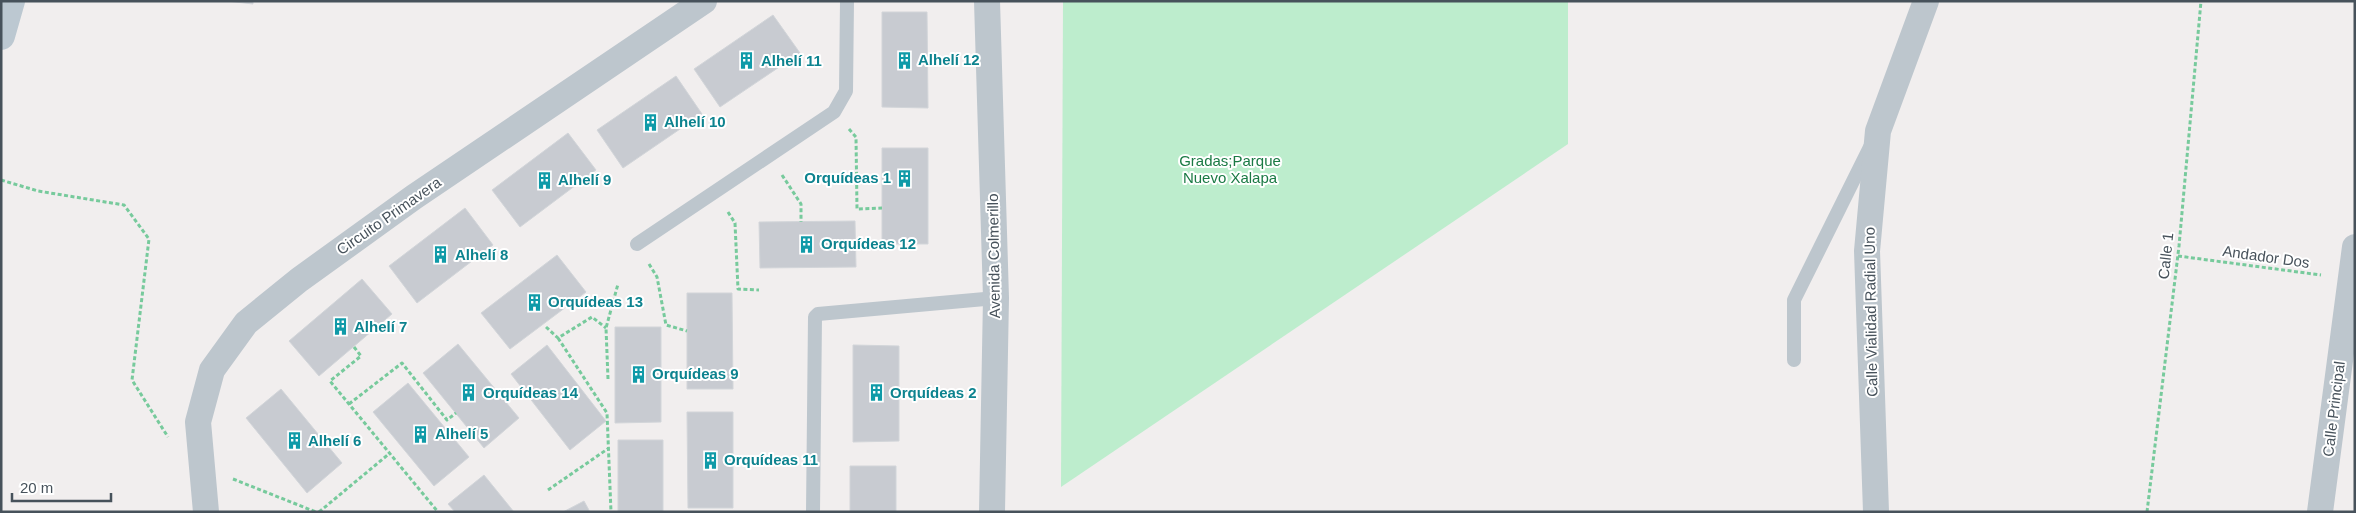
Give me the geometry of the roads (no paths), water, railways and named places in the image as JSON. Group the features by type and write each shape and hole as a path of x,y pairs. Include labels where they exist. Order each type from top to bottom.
{"main road":[{"path":"1,36 11,1"}],"street":[{"name":"Circuito Primavera","path":"206,512 200,466 198,422 212,370 246,323 299,280 414,197 704,1"},
{"name":"Avenida Colmerillo","path":"988,1 996,298 992,512"},
{"name":"Calle Vialidad Radial Uno","path":"1876,512 1867,251 1878,131 1926,1"},
{"name":"Calle Principal","path":"2320,512 2355,247"}],"lane":[{"path":"637,244 834,112 846,91 846,1"},
{"path":"1794,360 1794,300 1878,131"},
{"path":"813,512 816,317 818,314 996,298"}],"place":[{"name":"Alhelí 12","path":"904,60"},
{"name":"Alhelí 11","path":"747,61"},
{"name":"Alhelí 10","path":"650,122"},
{"name":"Orquídeas 1","path":"905,178"},
{"name":"Alhelí 9","path":"544,180"},
{"name":"Orquídeas 12","path":"807,244"},
{"name":"Alhelí 8","path":"441,255"},
{"name":"Orquídeas 13","path":"534,302"},
{"name":"Alhelí 7","path":"340,327"},
{"name":"Orquídeas 9","path":"638,374"},
{"name":"Orquídeas 14","path":"469,393"},
{"name":"Orquídeas 2","path":"876,393"},
{"name":"Alhelí 5","path":"421,434"},
{"name":"Alhelí 6","path":"294,441"},
{"name":"Orquídeas 11","path":"710,460"}],"park label":[{"name":"Gradas;Parque Nuevo Xalapa","path":"1230,170"}]}
